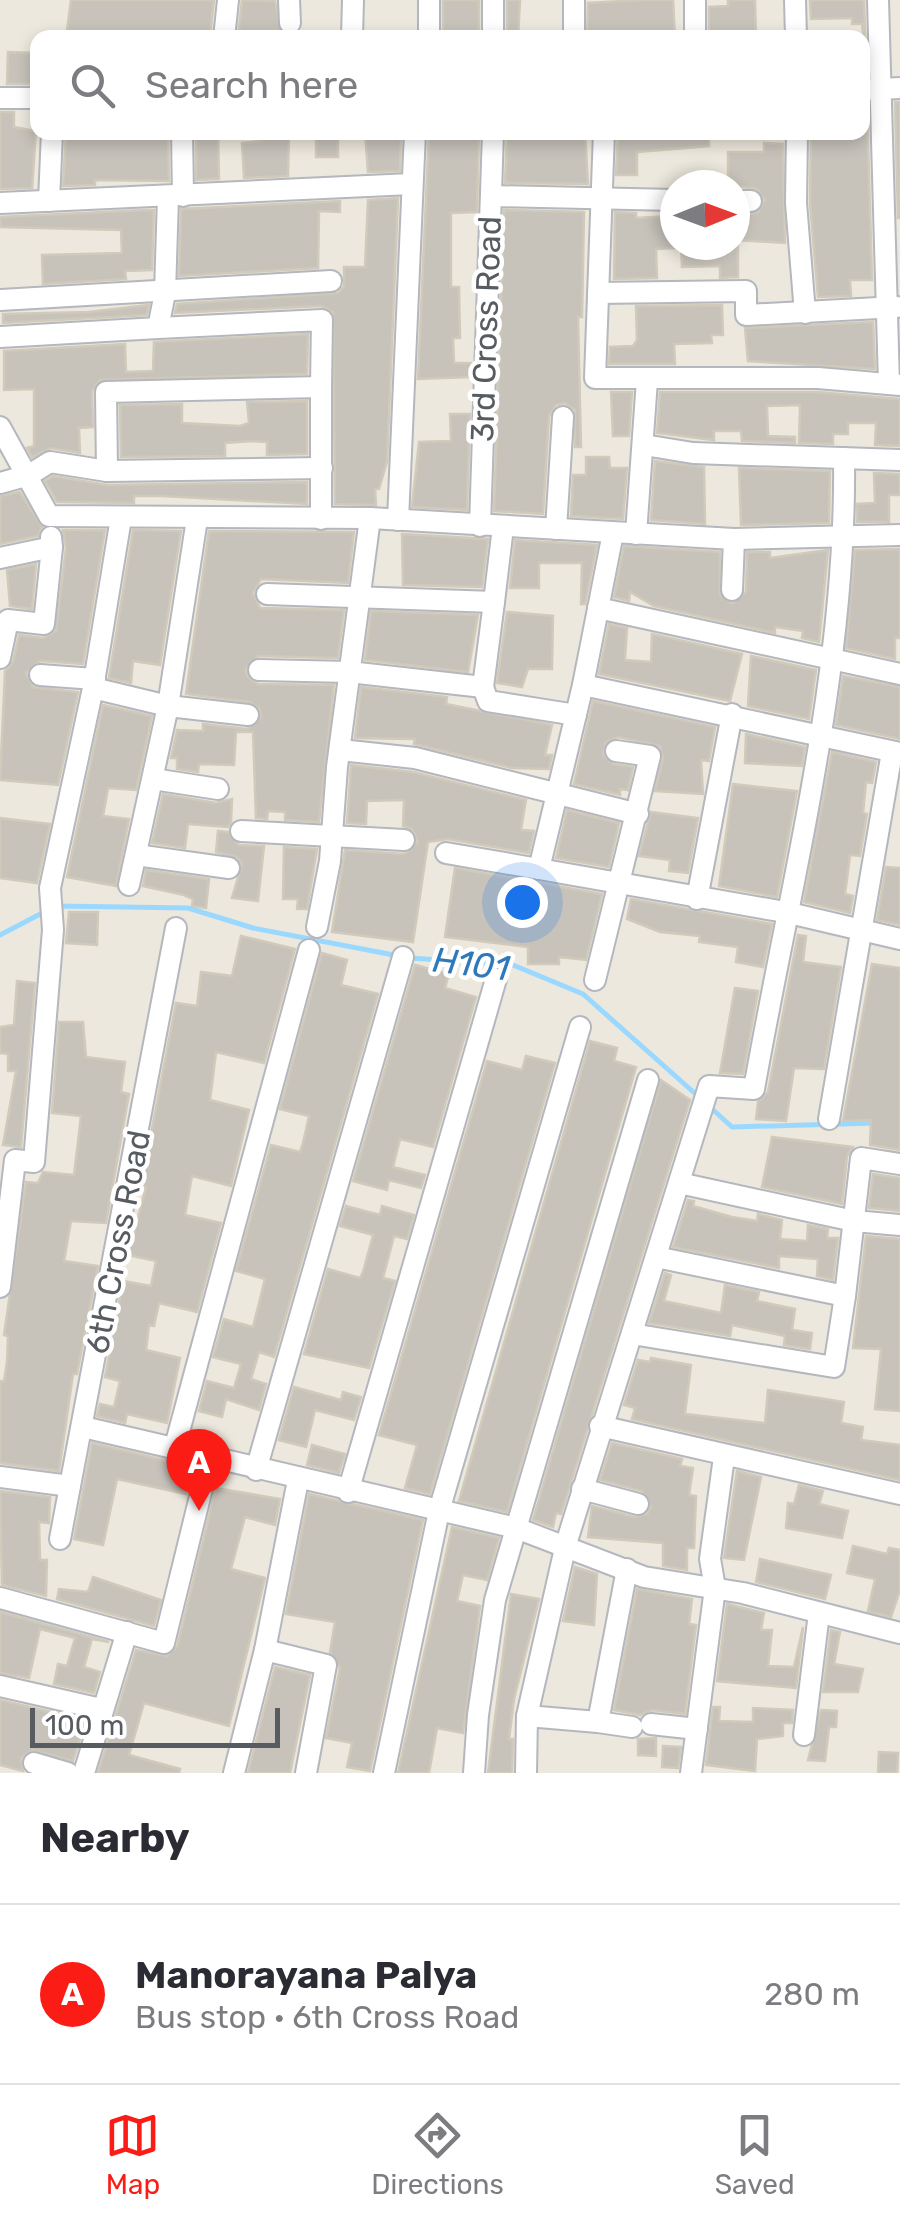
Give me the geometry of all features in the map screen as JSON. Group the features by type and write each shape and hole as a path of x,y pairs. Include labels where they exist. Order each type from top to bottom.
{"street":[{"path":"225,30 228,0"},
{"path":"289,0 290,22"},
{"path":"352,30 353,0"},
{"path":"429,30 430,0"},
{"path":"493,0 493,30"},
{"path":"574,0 574,30"},
{"path":"695,30 696,0"},
{"path":"794,0 796,30"},
{"path":"604,140 595,378 818,378 894,385 893,306 870,89 878,0"},
{"path":"870,89 900,88"},
{"path":"0,98 30,98"},
{"path":"50,201 52,140"},
{"path":"158,328 181,140"},
{"path":"398,520 414,140"},
{"name":"3rd Cross Road","path":"480,526 493,140"},
{"path":"797,140 796,203 805,313"},
{"path":"0,203 411,184"},
{"path":"491,196 660,200"},
{"path":"0,300 331,281"},
{"path":"598,293 746,291 746,315 893,306"},
{"path":"0,336 322,320 320,518"},
{"path":"636,534 647,380"},
{"path":"107,472 106,392 321,387"},
{"path":"556,529 564,417"},
{"path":"0,427 49,516 52,547 44,624 8,620 0,658"},
{"path":"644,445 694,453 900,460"},
{"path":"526,1773 527,1716 566,1544 709,1086 754,1088 835,658 845,536 844,458"},
{"path":"0,483 29,475 50,462 107,472 322,468"},
{"path":"49,516 370,518 734,538 900,535"},
{"path":"0,1288 7,1159 34,1162 54,930 50,888 94,684 121,518"},
{"path":"317,927 333,834 370,518"},
{"path":"129,885 168,706 197,519"},
{"path":"503,527 483,688 488,701 576,715"},
{"path":"538,869 576,715 613,532"},
{"path":"732,590 734,538"},
{"path":"0,558 52,547"},
{"path":"266,594 494,602"},
{"path":"598,608 900,674"},
{"path":"259,670 349,672 483,688"},
{"path":"40,675 94,684 168,706 248,715"},
{"path":"582,686 820,732 896,752 829,1119"},
{"path":"697,899 732,714"},
{"path":"340,750 415,758 556,797 638,814"},
{"path":"595,980 622,887 650,756 616,751"},
{"path":"153,778 218,789"},
{"path":"241,832 404,840"},
{"path":"446,853 622,887 785,912 900,939"},
{"path":"136,856 229,868"},
{"name":"6th Cross Road","path":"60,1539 176,928"},
{"path":"174,1450 308,950"},
{"path":"256,1470 403,957"},
{"path":"348,1492 496,979"},
{"path":"384,1773 439,1511 580,1027"},
{"path":"474,1773 495,1600 648,1080"},
{"path":"632,1334 834,1367 861,1158 900,1164"},
{"path":"679,1182 854,1222 900,1225"},
{"path":"656,1257 845,1296"},
{"path":"600,1426 717,1452 724,1458 900,1494"},
{"path":"83,1428 516,1528 644,1577 715,1588 900,1633"},
{"path":"691,1773 715,1588 710,1559 724,1458"},
{"path":"0,1598 164,1643 209,1460"},
{"path":"0,1477 70,1486"},
{"path":"234,1773 265,1650 298,1480"},
{"path":"582,1489 638,1504"},
{"path":"598,1722 626,1570"},
{"path":"804,1735 819,1612"},
{"path":"84,1773 127,1632"},
{"path":"265,1650 326,1665 306,1773"},
{"path":"0,1686 102,1710"},
{"path":"527,1716 697,1728"},
{"path":"34,1763 68,1773"}],"building":[{"path":"71,0 214,0 211,30 67,30"},
{"path":"242,0 275,1 281,30 239,30"},
{"path":"443,0 479,0 479,30 443,30"},
{"path":"507,0 520,0 518,30 507,30"},
{"path":"673,0 675,30 587,30 588,3"},
{"path":"728,0 755,0 756,30 709,30 709,7 728,6"},
{"path":"810,0 864,0 865,30 862,24 852,24 852,18 811,19"},
{"path":"8,52 30,53 30,84 7,84"},
{"path":"895,102 900,102 900,218 898,218"},
{"path":"0,112 14,112 14,127 30,130 30,140 35,140 32,188 0,189"},
{"path":"66,140 168,140 169,181 95,180 95,185 63,186"},
{"path":"196,140 218,140 219,179 196,180"},
{"path":"289,140 288,176 244,178 242,143"},
{"path":"316,140 338,140 338,157 316,157"},
{"path":"366,140 401,140 400,171 368,172"},
{"path":"429,140 479,140 477,212 451,213 451,287 459,287 460,338 453,338 454,363 472,363 471,377 418,379"},
{"path":"507,140 585,140 588,184 505,183"},
{"path":"618,140 709,140 709,146 637,152 637,175 616,175"},
{"path":"811,140 868,140 872,280 850,280 851,296 818,297 810,203"},
{"path":"764,143 783,144 785,243 750,241 750,214 757,213 765,200 757,189 750,188 750,170 728,170 728,152 764,152"},
{"path":"398,198 387,461 379,489 375,489 376,505 335,504 333,312 321,306 175,313 177,304 338,293 344,286 344,267 365,267 368,200"},
{"path":"340,201 340,212 319,211 318,268 179,276 181,209"},
{"path":"154,210 152,270 125,271 126,279 43,284 42,255 122,253 121,230 0,227 0,217"},
{"path":"504,210 584,212 582,317 578,317 581,447 575,447 575,410 565,403 556,405 549,416 543,514 494,511"},
{"path":"615,212 636,213 636,218 660,217 657,278 614,279"},
{"path":"682,260 738,260 738,277 720,278 720,266 682,267"},
{"path":"149,305 147,315 3,323 3,314 89,312"},
{"path":"722,305 723,335 711,335 712,343 674,344 675,364 609,364 610,347 633,346 637,340 636,306"},
{"path":"873,322 875,369 748,361 745,328"},
{"path":"308,334 307,374 100,380 92,391 93,427 79,428 80,453 51,448 32,457 27,448 34,446 34,389 4,390 4,351 125,344 126,372 153,371 154,342"},
{"path":"611,392 632,392 629,436 613,436"},
{"path":"660,392 817,392 900,399 900,446 875,445 876,423 848,423 848,434 833,434 833,444 799,443 800,405 767,406 768,436 795,437 795,443 742,441 741,431 714,431 714,440 657,433"},
{"path":"307,401 307,454 267,455 267,442 252,441 225,443 225,456 121,457 120,405 182,404 182,423 240,426 249,423 247,402"},
{"path":"450,414 470,414 467,510 412,507 419,442 451,441"},
{"path":"586,457 609,457 610,468 627,468 623,519 571,516 573,475 586,475"},
{"path":"655,461 704,467 705,524 651,520"},
{"path":"739,468 830,471 829,523 741,525"},
{"path":"874,473 900,474 900,495 889,495 889,522 857,522 857,504 875,503"},
{"path":"53,476 107,485 307,482 307,504 163,496 134,496 134,503 57,502 45,481"},
{"path":"20,492 42,527 38,536 0,544 0,496"},
{"path":"63,530 105,530 83,664 40,661 26,673 33,687 78,692 58,785 0,780 5,671 13,662 19,635 43,638 56,631 66,548"},
{"path":"133,530 181,531 160,665 133,661 131,683 109,678"},
{"path":"209,531 354,532 348,583 261,579 253,593 260,608 344,610 338,658 258,656 245,669 258,684 334,685 319,822 285,820 285,812 268,811 267,819 256,818 253,732 236,732 234,765 199,764 198,772 177,769 177,758 171,758 177,730 203,731 203,724 247,729 261,717 260,709 250,702 186,694"},
{"path":"402,534 488,539 482,587 403,585"},
{"path":"515,540 597,545 585,604 581,604 582,563 539,563 539,588 510,588"},
{"path":"624,546 720,552 720,595 732,604 746,592 747,552 770,552 770,558 828,550 819,642 802,638 803,631 775,627 775,633 654,606 630,592 629,601 614,597"},
{"path":"900,549 900,638 895,638 895,659 846,648 855,550"},
{"path":"36,564 32,609 10,606 7,570"},
{"path":"371,611 478,615 468,672 365,660"},
{"path":"507,612 553,616 552,669 528,669 522,687 497,683"},
{"path":"609,624 627,628 625,660 651,662 652,634 742,654 730,701 599,674"},
{"path":"751,656 816,670 809,719 748,706"},
{"path":"843,676 900,687 900,739 836,725"},
{"path":"361,687 447,697 446,704 552,725 545,755 552,755 549,769 512,768 414,744 415,739 355,738"},
{"path":"593,701 715,727 709,761 701,760 703,794 655,791 663,758 660,746 618,737 606,742 603,755 613,764 633,767 628,790 620,789 620,795 574,784"},
{"path":"103,705 152,716 136,790 108,788 103,816 129,819 116,886 67,877"},
{"path":"746,734 805,747 802,766 745,763"},
{"path":"832,752 876,762 872,783 866,782 863,813 867,814 860,856 850,855 845,894 853,896 850,913 804,902"},
{"path":"351,765 413,772 526,800 521,830 534,831 529,853 448,839 428,842 413,942 332,932 345,850 404,854 418,842 412,829 403,826 404,800 367,801 366,824 347,823"},
{"path":"733,784 797,791 777,897 719,886"},
{"path":"163,794 216,803 232,799 231,822 228,827 188,824 185,848 152,843"},
{"path":"567,810 619,823 609,867 556,858"},
{"path":"651,812 698,818 688,873 669,871 670,860 639,856"},
{"path":"0,818 50,824 37,883 0,878"},
{"path":"218,831 228,832 239,845 264,846 258,901 232,898 242,864 237,857 216,852"},
{"path":"284,847 317,849 307,909 297,909 298,899 283,899"},
{"path":"886,867 900,868 900,925 877,920"},
{"path":"455,868 602,894 586,960 559,957 559,964 528,964 528,947 445,937"},
{"path":"146,870 209,879 206,908 192,906 193,899 184,895 143,886"},
{"path":"631,899 772,924 763,967 736,962 738,947 699,942 700,936 660,932 627,919"},
{"path":"69,912 98,912 97,945 66,943"},
{"path":"798,935 806,936 803,962 841,967 824,1069 794,1068 786,1121 756,1119 758,1102 768,1092"},
{"path":"241,936 295,949 264,1063 216,1052 210,1100 249,1110 231,1186 192,1176 185,1215 221,1223 197,1312 159,1303 154,1326 149,1325 146,1350 180,1358 167,1423 127,1414 125,1423 97,1416 100,1404 114,1407 120,1381 105,1377 123,1281 151,1286 156,1261 128,1255 146,1187 141,1186 176,1003 197,1006 201,972 232,976"},
{"path":"322,953 347,960 341,985 378,994 274,1357 259,1352 251,1379 266,1384 259,1410 226,1399 222,1417 199,1411 207,1381 234,1388 241,1364 213,1357 224,1319 253,1327 265,1279 236,1271 271,1145 300,1152 303,1143 309,1116 280,1109"},
{"path":"872,964 900,968 900,1150 870,1145 871,1120 843,1121"},
{"path":"415,965 449,974 445,988 476,997 433,1147 400,1139 393,1167 425,1175 421,1188 389,1180 387,1190 353,1181"},
{"path":"17,981 35,983 21,1147 3,1145 16,1071 8,1071 8,1054 0,1053 0,1027 14,1025"},
{"path":"735,988 758,991 743,1074 720,1073"},
{"path":"59,1022 83,1022 86,1057 125,1062 121,1092 129,1094 106,1223 71,1221 64,1261 98,1266 77,1374 73,1374 59,1471 0,1463 0,1381 4,1381 7,1362 8,1336 4,1335 26,1182 38,1183 43,1172 74,1175 81,1116 52,1113"},
{"path":"590,1041 617,1048 614,1061 636,1067 507,1512 459,1501"},
{"path":"526,1056 555,1063 430,1494 405,1488 417,1445 379,1435 487,1061 522,1070"},
{"path":"661,1080 690,1100 561,1514 556,1513 553,1527 533,1520"},
{"path":"772,1137 853,1147 847,1156 842,1204 762,1187"},
{"path":"873,1174 900,1178 900,1211 869,1208"},
{"path":"688,1200 694,1201 693,1206 732,1217 757,1221 758,1214 782,1220 780,1239 807,1241 808,1225 828,1229 827,1238 838,1238 833,1280 817,1276 818,1259 779,1256 779,1268 673,1247"},
{"path":"346,1206 380,1215 382,1206 414,1215 407,1239 394,1236 383,1278 395,1281 369,1368 304,1354 328,1269 360,1278 363,1272 373,1235 340,1226"},
{"path":"866,1236 900,1239 900,1411 875,1409 881,1349 853,1348"},
{"path":"665,1273 671,1275 664,1301 721,1313 725,1285 759,1292 757,1301 795,1309 792,1330 812,1333 810,1349 784,1345 785,1336 732,1325 730,1336 649,1323"},
{"path":"651,1358 691,1365 685,1414 765,1423 768,1390 844,1402 841,1423 863,1427 861,1440 900,1445 900,1480 632,1419 635,1408 624,1405 638,1360 650,1362"},
{"path":"294,1387 341,1400 343,1392 361,1397 354,1420 315,1410 306,1447 279,1440"},
{"path":"92,1443 193,1467 186,1494 117,1479 103,1545 74,1539"},
{"path":"612,1443 682,1459 680,1466 693,1468 689,1495 696,1496 694,1548 687,1548 687,1570 663,1566 663,1543 588,1537 592,1506 635,1517 647,1514 651,1507 642,1491 600,1480"},
{"path":"312,1445 345,1454 339,1473 307,1465"},
{"path":"737,1471 761,1477 744,1560 724,1558"},
{"path":"799,1485 823,1491 819,1504 848,1511 842,1538 786,1528 788,1503 794,1504"},
{"path":"216,1488 280,1499 275,1525 245,1517 231,1569 265,1578 229,1726 144,1703 129,1755 180,1769 179,1773 98,1773 136,1650 167,1656 177,1647"},
{"path":"0,1491 50,1497 49,1523 39,1522 40,1560 47,1560 46,1596 2,1585"},
{"path":"309,1494 423,1520 370,1771 347,1767 352,1743 326,1738 340,1668 330,1652 335,1622 286,1614"},
{"path":"452,1527 499,1538 487,1580 463,1575 457,1601 480,1606 463,1733 437,1728 429,1773 398,1773"},
{"path":"853,1546 887,1554 889,1548 900,1550 900,1590 891,1617 868,1611 875,1579 847,1573"},
{"path":"760,1559 831,1575 825,1599 756,1582"},
{"path":"575,1567 597,1574 594,1625 563,1621"},
{"path":"93,1577 161,1600 154,1626 57,1599 59,1589 88,1592"},
{"path":"637,1589 692,1599 689,1624 696,1625 685,1714 652,1710 640,1715 614,1710"},
{"path":"511,1594 539,1599 514,1699 509,1739 513,1739 512,1773 488,1773"},
{"path":"727,1604 764,1613 761,1630 772,1630 768,1666 794,1667 803,1627 796,1688 717,1681"},
{"path":"0,1612 109,1642 92,1639 84,1667 100,1672 94,1693 54,1684 58,1664 67,1666 75,1638 40,1629 29,1678 0,1673"},
{"path":"831,1630 840,1632 834,1664 863,1669 858,1692 823,1692"},
{"path":"275,1667 310,1675 290,1773 248,1773"},
{"path":"0,1700 86,1720 73,1761 32,1750 21,1758 23,1771 0,1765"},
{"path":"713,1707 720,1707 719,1721 753,1722 753,1708 793,1710 792,1723 783,1723 783,1736 757,1739 755,1771 706,1765"},
{"path":"821,1710 837,1711 836,1727 829,1727 825,1761 808,1760"},
{"path":"656,1738 656,1756 638,1755 638,1739"},
{"path":"663,1746 681,1747 678,1768 662,1767"},
{"path":"879,1752 898,1753 897,1773 878,1773"}],"waterway":[{"name":"H101","path":"56,906 188,908 253,928 399,956"},
{"name":"H101","path":"0,935 46,911"},
{"name":"H101","path":"410,958 513,965 583,994 699,1097"},
{"name":"H101","path":"711,1108 732,1127 877,1123"}],"place":[{"name":"Manorayana Palya","path":"199,1511"}]}
